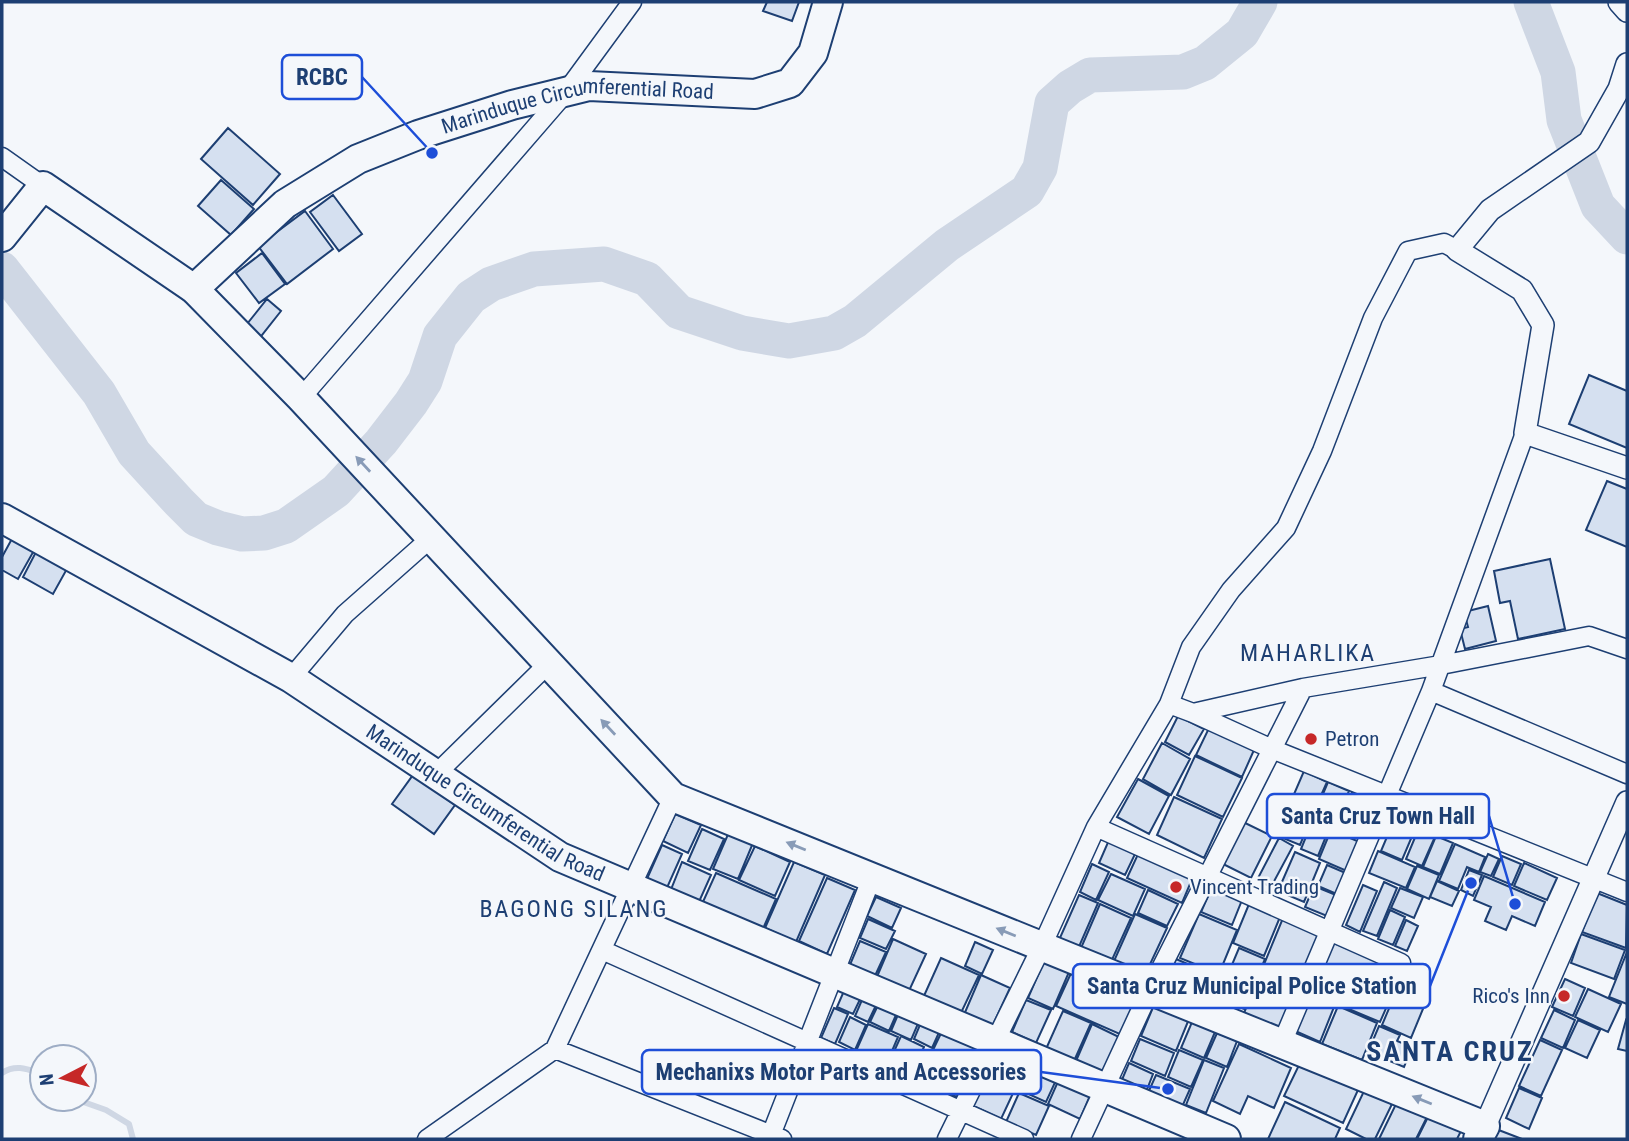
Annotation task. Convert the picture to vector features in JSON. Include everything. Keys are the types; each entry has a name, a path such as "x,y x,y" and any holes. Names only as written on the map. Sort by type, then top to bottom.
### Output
{"main road":[{"name":"Marinduque Circumferential Road","path":"194,289 285,204 358,159 418,135 512,105 589,86 755,93 790,83 813,53 828,2"},
{"path":"2,237 43,186 194,289 301,398 673,797 1282,1043 1481,1132"},
{"name":"Marinduque Circumferential Road","path":"2,518 291,678 560,858 632,886 1226,1139"}],"street":[{"path":"301,398 566,92 632,2"},
{"path":"1619,2 1627,11"},
{"path":"1457,250 1490,210 1589,142 1619,89 1627,64"},
{"path":"2,157 43,186"},
{"path":"947,1139 1042,946 1096,827 1169,705 1191,647 1231,590 1286,528 1322,451 1373,318 1408,251 1444,243 1522,290 1543,326 1525,433 1431,691 1389,796 1282,1043"},
{"path":"1525,433 1627,468"},
{"path":"291,678 345,614 432,537"},
{"path":"1194,713 1303,688 1589,636 1627,649"},
{"path":"436,774 549,663"},
{"path":"1081,1139 1150,990 1303,688"},
{"path":"1431,691 1627,774"},
{"path":"1169,705 1627,892"},
{"path":"427,1139 555,1049 673,797"},
{"path":"1481,1132 1627,802"},
{"path":"1096,827 1401,963"},
{"path":"555,1049 777,1137 808,1042 872,877"},
{"path":"602,950 1024,1139"}],"building":[{"path":"767,2 799,2 792,21 763,11"},
{"path":"228,128 280,174 253,205 201,159"},
{"path":"221,180 254,209 231,235 198,206"},
{"path":"333,195 362,234 339,251 310,212"},
{"path":"305,211 333,249 287,284 258,246"},
{"path":"262,253 285,284 259,303 236,273"},
{"path":"267,299 281,311 258,340 243,329"},
{"path":"1589,375 1627,391 1627,448 1569,424"},
{"path":"1607,481 1627,489 1627,547 1586,530"},
{"path":"14,535 36,547 18,579 2,570 2,557"},
{"path":"37,550 68,567 53,594 23,577"},
{"path":"1550,559 1565,629 1518,639 1510,601 1500,603 1494,571"},
{"path":"1488,606 1496,641 1465,649 1460,629 1468,627 1464,612"},
{"path":"1178,716 1204,729 1189,755 1165,742"},
{"path":"1209,728 1254,750 1242,777 1196,755"},
{"path":"1162,743 1190,759 1171,795 1143,779"},
{"path":"1195,756 1242,778 1223,817 1177,795"},
{"path":"1304,771 1327,782 1311,818 1288,808"},
{"path":"413,775 455,805 434,834 392,804"},
{"path":"1138,779 1169,796 1149,834 1117,817"},
{"path":"1328,782 1349,791 1333,829 1312,820"},
{"path":"1352,792 1379,804 1363,841 1337,829"},
{"path":"1174,797 1222,819 1204,858 1157,835"},
{"path":"1288,812 1310,821 1300,845 1278,836"},
{"path":"675,814 701,825 688,853 663,841"},
{"path":"1239,820 1272,836 1251,878 1219,862"},
{"path":"1312,822 1329,829 1318,856 1301,849"},
{"path":"1421,823 1438,830 1422,866 1406,859"},
{"path":"1392,825 1413,834 1402,860 1381,851"},
{"path":"702,829 724,839 710,870 688,861"},
{"path":"1331,830 1362,843 1349,872 1319,859"},
{"path":"729,832 753,843 738,879 713,869"},
{"path":"1436,836 1453,843 1440,874 1423,867"},
{"path":"1279,838 1293,846 1271,887 1257,880"},
{"path":"1109,840 1136,852 1125,875 1099,863"},
{"path":"1455,844 1485,857 1479,872 1467,867 1458,889 1439,881"},
{"path":"662,845 682,854 666,890 646,881"},
{"path":"755,846 790,862 775,896 739,880"},
{"path":"1378,851 1415,867 1406,888 1369,873"},
{"path":"1139,852 1193,877 1182,903 1127,878"},
{"path":"1295,852 1320,863 1304,902 1278,891"},
{"path":"1488,854 1499,859 1491,876 1480,872"},
{"path":"1502,856 1521,864 1512,885 1493,877"},
{"path":"682,862 711,875 698,904 670,892"},
{"path":"794,862 825,875 796,942 765,928"},
{"path":"1524,863 1557,878 1547,900 1514,886"},
{"path":"1092,864 1109,872 1096,900 1080,892"},
{"path":"1327,865 1348,874 1339,895 1318,886"},
{"path":"1417,866 1439,875 1429,899 1407,889"},
{"path":"1469,870 1482,875 1473,896 1461,890"},
{"path":"716,873 776,899 762,931 702,904"},
{"path":"1111,874 1145,889 1133,916 1098,900"},
{"path":"1484,876 1545,902 1535,926 1512,916 1506,930 1485,921 1491,907 1474,900"},
{"path":"827,878 855,890 827,954 799,941"},
{"path":"1437,881 1459,891 1452,906 1430,897"},
{"path":"1384,882 1397,888 1377,936 1363,931"},
{"path":"1363,885 1377,891 1360,932 1346,925"},
{"path":"1314,886 1336,895 1327,916 1305,907"},
{"path":"1212,887 1242,900 1232,925 1201,912"},
{"path":"1400,888 1423,897 1414,918 1391,908"},
{"path":"1148,890 1178,904 1167,926 1138,913"},
{"path":"1597,893 1627,905 1626,948 1582,932"},
{"path":"1079,895 1098,903 1078,949 1059,940"},
{"path":"876,897 901,908 892,928 867,916"},
{"path":"1100,904 1131,918 1111,962 1081,948"},
{"path":"1249,904 1280,917 1264,956 1233,943"},
{"path":"1390,910 1405,917 1393,945 1378,939"},
{"path":"1135,914 1167,928 1145,975 1114,961"},
{"path":"1199,914 1237,930 1219,974 1180,958"},
{"path":"1283,918 1320,934 1281,1029 1244,1013"},
{"path":"868,919 895,931 886,949 860,938"},
{"path":"1406,920 1418,926 1407,951 1395,946"},
{"path":"1581,934 1625,950 1614,979 1571,963"},
{"path":"893,939 926,954 908,993 876,979"},
{"path":"1327,940 1379,962 1370,986 1354,979 1346,996 1310,981"},
{"path":"860,941 886,952 874,978 849,967"},
{"path":"975,942 993,950 982,974 965,966"},
{"path":"1239,948 1265,959 1244,1009 1218,998"},
{"path":"1627,952 1627,1004 1609,997"},
{"path":"941,958 979,975 960,1015 923,998"},
{"path":"1176,959 1218,977 1209,998 1167,981"},
{"path":"1044,961 1069,972 1053,1009 1028,998"},
{"path":"1072,971 1137,1000 1122,1035 1056,1006"},
{"path":"981,975 1010,988 991,1029 963,1017"},
{"path":"1565,979 1585,988 1573,1016 1552,1007"},
{"path":"1355,982 1391,997 1380,1022 1344,1007"},
{"path":"847,984 864,991 853,1014 837,1007"},
{"path":"1311,986 1338,997 1320,1042 1293,1030"},
{"path":"1588,989 1621,1004 1608,1032 1575,1017"},
{"path":"1396,992 1425,1004 1411,1038 1382,1025"},
{"path":"865,993 879,999 868,1022 855,1016"},
{"path":"881,999 899,1008 889,1031 870,1022"},
{"path":"1026,1000 1051,1010 1036,1043 1012,1032"},
{"path":"1154,1005 1189,1019 1176,1051 1141,1036"},
{"path":"1338,1006 1377,1023 1362,1060 1322,1044"},
{"path":"834,1008 848,1014 835,1044 821,1038"},
{"path":"900,1010 920,1019 911,1040 891,1031"},
{"path":"1554,1010 1575,1020 1563,1048 1541,1038"},
{"path":"1063,1011 1091,1023 1074,1061 1046,1049"},
{"path":"850,1017 866,1025 855,1050 839,1042"},
{"path":"922,1020 941,1028 932,1048 914,1039"},
{"path":"1578,1020 1600,1030 1587,1058 1565,1048"},
{"path":"1627,1021 1627,1051 1618,1049"},
{"path":"1192,1022 1215,1032 1204,1058 1181,1048"},
{"path":"868,1024 898,1037 886,1065 856,1051"},
{"path":"1092,1024 1119,1037 1103,1073 1076,1061"},
{"path":"1379,1026 1400,1035 1397,1041 1412,1047 1404,1067 1368,1052"},
{"path":"944,1027 980,1043 969,1066 933,1050"},
{"path":"1217,1033 1237,1041 1227,1067 1206,1058"},
{"path":"901,1036 924,1047 910,1078 887,1067"},
{"path":"1140,1039 1174,1053 1165,1076 1131,1061"},
{"path":"1540,1040 1562,1050 1541,1096 1519,1086"},
{"path":"1239,1044 1291,1068 1274,1108 1248,1096 1240,1114 1213,1101"},
{"path":"997,1049 1023,1061 1012,1086 986,1074"},
{"path":"924,1050 935,1055 923,1083 912,1078"},
{"path":"1179,1050 1203,1060 1191,1087 1168,1077"},
{"path":"937,1054 970,1069 957,1097 925,1083"},
{"path":"1204,1060 1224,1068 1206,1113 1186,1105"},
{"path":"1025,1061 1058,1076 1046,1102 1013,1087"},
{"path":"1129,1063 1153,1074 1146,1092 1121,1082"},
{"path":"1300,1063 1358,1090 1343,1123 1284,1096"},
{"path":"1156,1075 1190,1089 1182,1107 1148,1093"},
{"path":"984,1076 1015,1089 1001,1119 971,1105"},
{"path":"1060,1077 1092,1091 1080,1119 1048,1104"},
{"path":"1519,1088 1542,1098 1529,1129 1506,1118"},
{"path":"1365,1089 1393,1102 1375,1139 1366,1139 1346,1129"},
{"path":"1019,1093 1049,1106 1036,1135 1006,1122"},
{"path":"1285,1102 1340,1128 1335,1139 1268,1139"},
{"path":"1397,1102 1427,1117 1416,1139 1379,1139"},
{"path":"1430,1113 1462,1129 1457,1139 1417,1139"},
{"path":"1496,1129 1522,1139 1492,1139"}],"waterway":[{"path":"2,269 99,393 134,453 179,502 196,519 218,528 242,534 264,533 286,526 336,491 381,442 425,381 440,336 471,297 491,284 534,269 604,264 647,279 679,312 742,333 789,341 834,333 855,321 947,245 1027,191 1040,168 1052,103 1070,87 1090,75 1183,72 1205,63 1242,33 1260,2"},
{"path":"1531,2 1558,72 1564,120 1598,206 1627,237"},
{"path":"2,1073 17,1068 28,1070"},
{"path":"98,1107 129,1124 133,1139"}],"place":[{"name":"RCBC","path":"432,153"},
{"name":"Petron","path":"1311,739"},
{"name":"Santa Cruz Municipal Police Station","path":"1471,883"},
{"name":"Vincent Trading","path":"1176,887"},
{"name":"Santa Cruz Town Hall","path":"1515,904"},
{"name":"Rico's Inn","path":"1564,996"},
{"name":"Mechanixs Motor Parts and Accessories","path":"1168,1089"}],"district":[{"name":"MAHARLIKA","path":"1308,653"},
{"name":"BAGONG SILANG","path":"574,909"},
{"name":"SANTA CRUZ","path":"1450,1051"}]}
